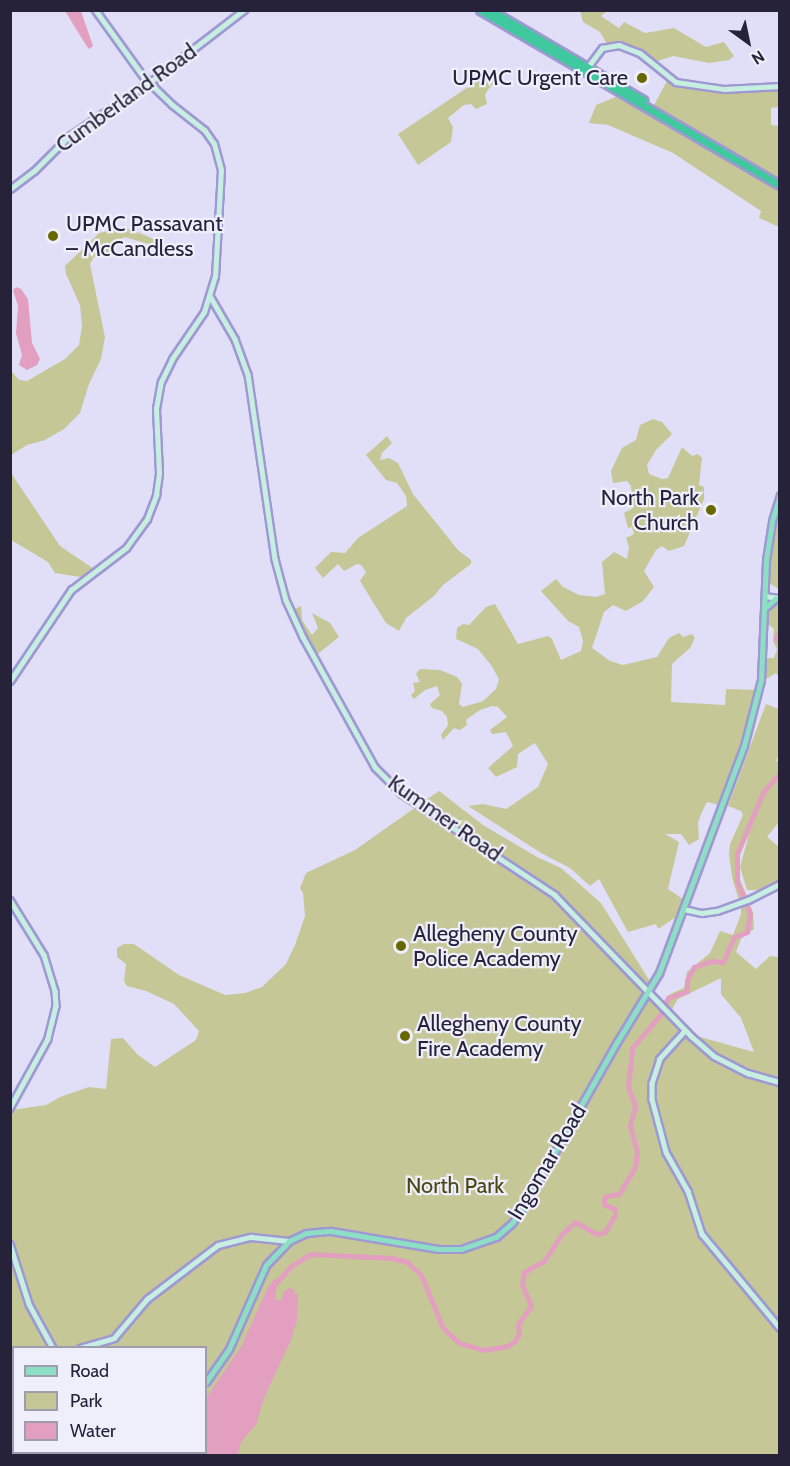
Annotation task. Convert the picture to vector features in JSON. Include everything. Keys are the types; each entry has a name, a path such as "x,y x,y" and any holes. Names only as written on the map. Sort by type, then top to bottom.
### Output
{"highway":[{"path":"480,10 780,181"},
{"path":"490,10 780,186"}],"main road":[{"path":"765,609 767,543 780,495"},
{"path":"765,585 778,597 770,601 765,609"},
{"name":"Ingomar Road","path":"289,1241 313,1232 331,1231 457,1250 496,1237 512,1223 523,1208 617,1042 649,993 662,967 753,720 763,663 765,609"},
{"path":"207,1381 229,1349 266,1265 289,1241"}],"street":[{"path":"10,681 71,590 126,548 147,519 156,495 159,473 156,415 160,388 168,364 204,312 210,297 216,266 221,170 218,153 205,131 148,83 94,10"},
{"name":"Cumberland Road","path":"10,189 33,171 69,136 148,83 244,10"},
{"path":"588,70 608,46 619,45 633,49 676,82 724,90 780,86"},
{"name":"Kummer Road","path":"210,297 238,345 248,374 274,559 282,587 297,624 367,755 380,774 402,794 551,892 685,1031 714,1056 733,1066 780,1082"},
{"path":"204,312 218,311"},
{"path":"765,596 778,597"},
{"path":"684,909 708,913 748,900 780,884"},
{"path":"10,900 44,955 55,991 56,1006 48,1039 11,1107"},
{"path":"685,1031 657,1064 652,1083 653,1105 666,1152 688,1191 702,1234 780,1328"},
{"path":"84,1346 114,1338 153,1293 223,1243 257,1237 289,1241"},
{"path":"10,1244 29,1304 52,1346"}],"green space":[{"path":"580,11 607,11 601,16 619,28 624,22 645,33 674,28 706,47 724,42 734,56 729,60 709,63 673,56 651,63 633,49 608,46 600,32 583,22"},
{"path":"492,71 497,78 485,94 487,104 476,109 471,104 464,105 448,118 453,127 451,142 418,165 398,134"},
{"path":"668,79 705,88 779,86 779,107 771,108 771,125 779,126 779,181 653,107"},
{"path":"623,94 779,185 779,227 759,218 761,211 673,153 608,125 589,123 596,105"},
{"path":"121,228 133,230 162,243 169,247 168,250 125,237 116,242 110,254 94,257 90,264 105,337 101,359 89,384 80,413 64,429 45,440 27,445 11,455 11,371 19,380 27,381 65,359 79,345 82,325 80,305 66,274 65,266 99,233"},
{"path":"653,419 662,422 672,434 656,450 647,465 649,474 662,479 668,478 682,447 692,456 698,454 702,458 699,485 704,487 704,499 684,546 669,551 662,546 656,550 644,571 654,587 643,601 626,611 613,605 604,612 592,648 610,661 623,665 657,657 669,638 679,633 683,637 692,634 695,638 690,648 672,664 671,702 725,705 726,689 759,690 719,805 707,802 701,814 698,823 699,839 689,845 681,834 665,834 679,842 668,889 683,899 676,917 658,929 656,924 628,932 599,879 590,886 570,868 541,853 468,806 483,804 506,809 538,787 548,764 535,743 518,754 517,767 496,777 488,768 513,746 506,732 492,734 490,730 507,717 498,707 492,706 480,710 466,720 467,725 460,730 454,728 443,740 441,735 448,725 447,717 442,711 432,708 430,704 440,695 437,686 425,690 414,699 411,695 415,691 413,683 420,682 416,674 420,669 440,670 457,677 462,684 459,704 463,707 483,701 496,689 499,679 491,665 478,649 456,639 457,628 463,624 469,625 486,607 495,604 518,644 548,636 552,639 561,660 581,651 583,641 579,627 568,621 541,591 556,579 563,587 579,595 596,597 605,594 602,562 614,552 627,559 629,548 626,538 634,534 632,527 628,528 624,513 633,508 631,486 627,481 613,483 611,471 622,448 636,440 640,425"},
{"path":"387,436 392,443 382,453 380,460 389,458 398,463 413,494 458,550 471,560 471,564 406,618 399,631 386,623 360,581 366,572 361,565 357,564 344,571 338,564 323,578 315,568 331,552 345,553 358,538 407,506 406,496 397,483 386,480 366,455"},
{"path":"11,473 60,546 94,569 80,577 55,573 48,562 11,540"},
{"path":"779,511 779,589 769,583 772,539"},
{"path":"779,601 779,677 776,673 763,681 764,658 774,658 777,649 773,641 774,629 768,624 769,605"},
{"path":"301,606 302,620 312,635 318,628 312,613 330,623 339,637 314,657 291,611"},
{"path":"766,704 779,709 779,753 776,762 779,760 779,822 767,837 779,847 779,880 760,890 747,890 740,867 749,834 739,848 736,861 737,873 748,898 739,901 732,877 729,854 730,844 743,815 741,811 728,806"},
{"name":"North Park","path":"439,791 483,825 537,857 561,868 601,903 651,983 645,995 691,1043 700,1037 754,1052 741,1018 721,994 721,978 678,999 671,1011 663,1002 670,994 684,988 687,972 710,953 720,931 733,935 741,914 741,906 749,902 753,912 754,929 741,939 736,952 756,969 770,956 779,957 779,1455 11,1456 11,1110 46,1105 60,1097 89,1087 106,1089 111,1039 123,1038 138,1055 155,1067 196,1040 199,1031 174,1004 146,991 127,986 124,981 126,964 117,957 117,948 124,944 134,944 179,975 225,995 245,993 262,987 286,964 295,945 305,916 303,893 300,888 306,873 355,850 416,807 423,811 426,809 420,804"}],"water":[{"path":"65,11 81,11 93,46 89,49 86,45"},
{"path":"16,287 21,289 28,299 32,343 40,359 37,365 27,370 19,365 22,355 16,333 18,306 13,290"},
{"path":"278,1279 275,1299 281,1301 284,1291 289,1288 295,1290 294,1294 298,1294 297,1321 291,1340 264,1398 256,1425 241,1442 238,1455 152,1455 207,1454 207,1397 241,1347 273,1280"}],"waterway":[{"path":"780,573 780,586"},
{"path":"780,631 776,638 780,642"},
{"path":"275,1284 291,1266 310,1254 392,1258 407,1262 421,1275 443,1328 459,1343 483,1350 507,1346 514,1342 519,1334 518,1324 531,1306 522,1285 524,1272 544,1261 561,1235 575,1222 597,1234 605,1232 615,1215 615,1209 604,1204 604,1200 606,1196 619,1194 635,1167 637,1152 630,1126 635,1106 628,1087 632,1048 660,1015 668,998 687,991 687,980 694,967 711,961 723,962 734,937 747,932 750,914 737,881 737,854 763,792 780,773"}],"place":[{"name":"UPMC Urgent Care","path":"642,78"},
{"name":"UPMC Passavant – McCandless","path":"53,236"},
{"name":"North Park Church","path":"711,510"},
{"name":"Allegheny County Police Academy","path":"401,946"},
{"name":"Allegheny County Fire Academy","path":"405,1036"}]}
